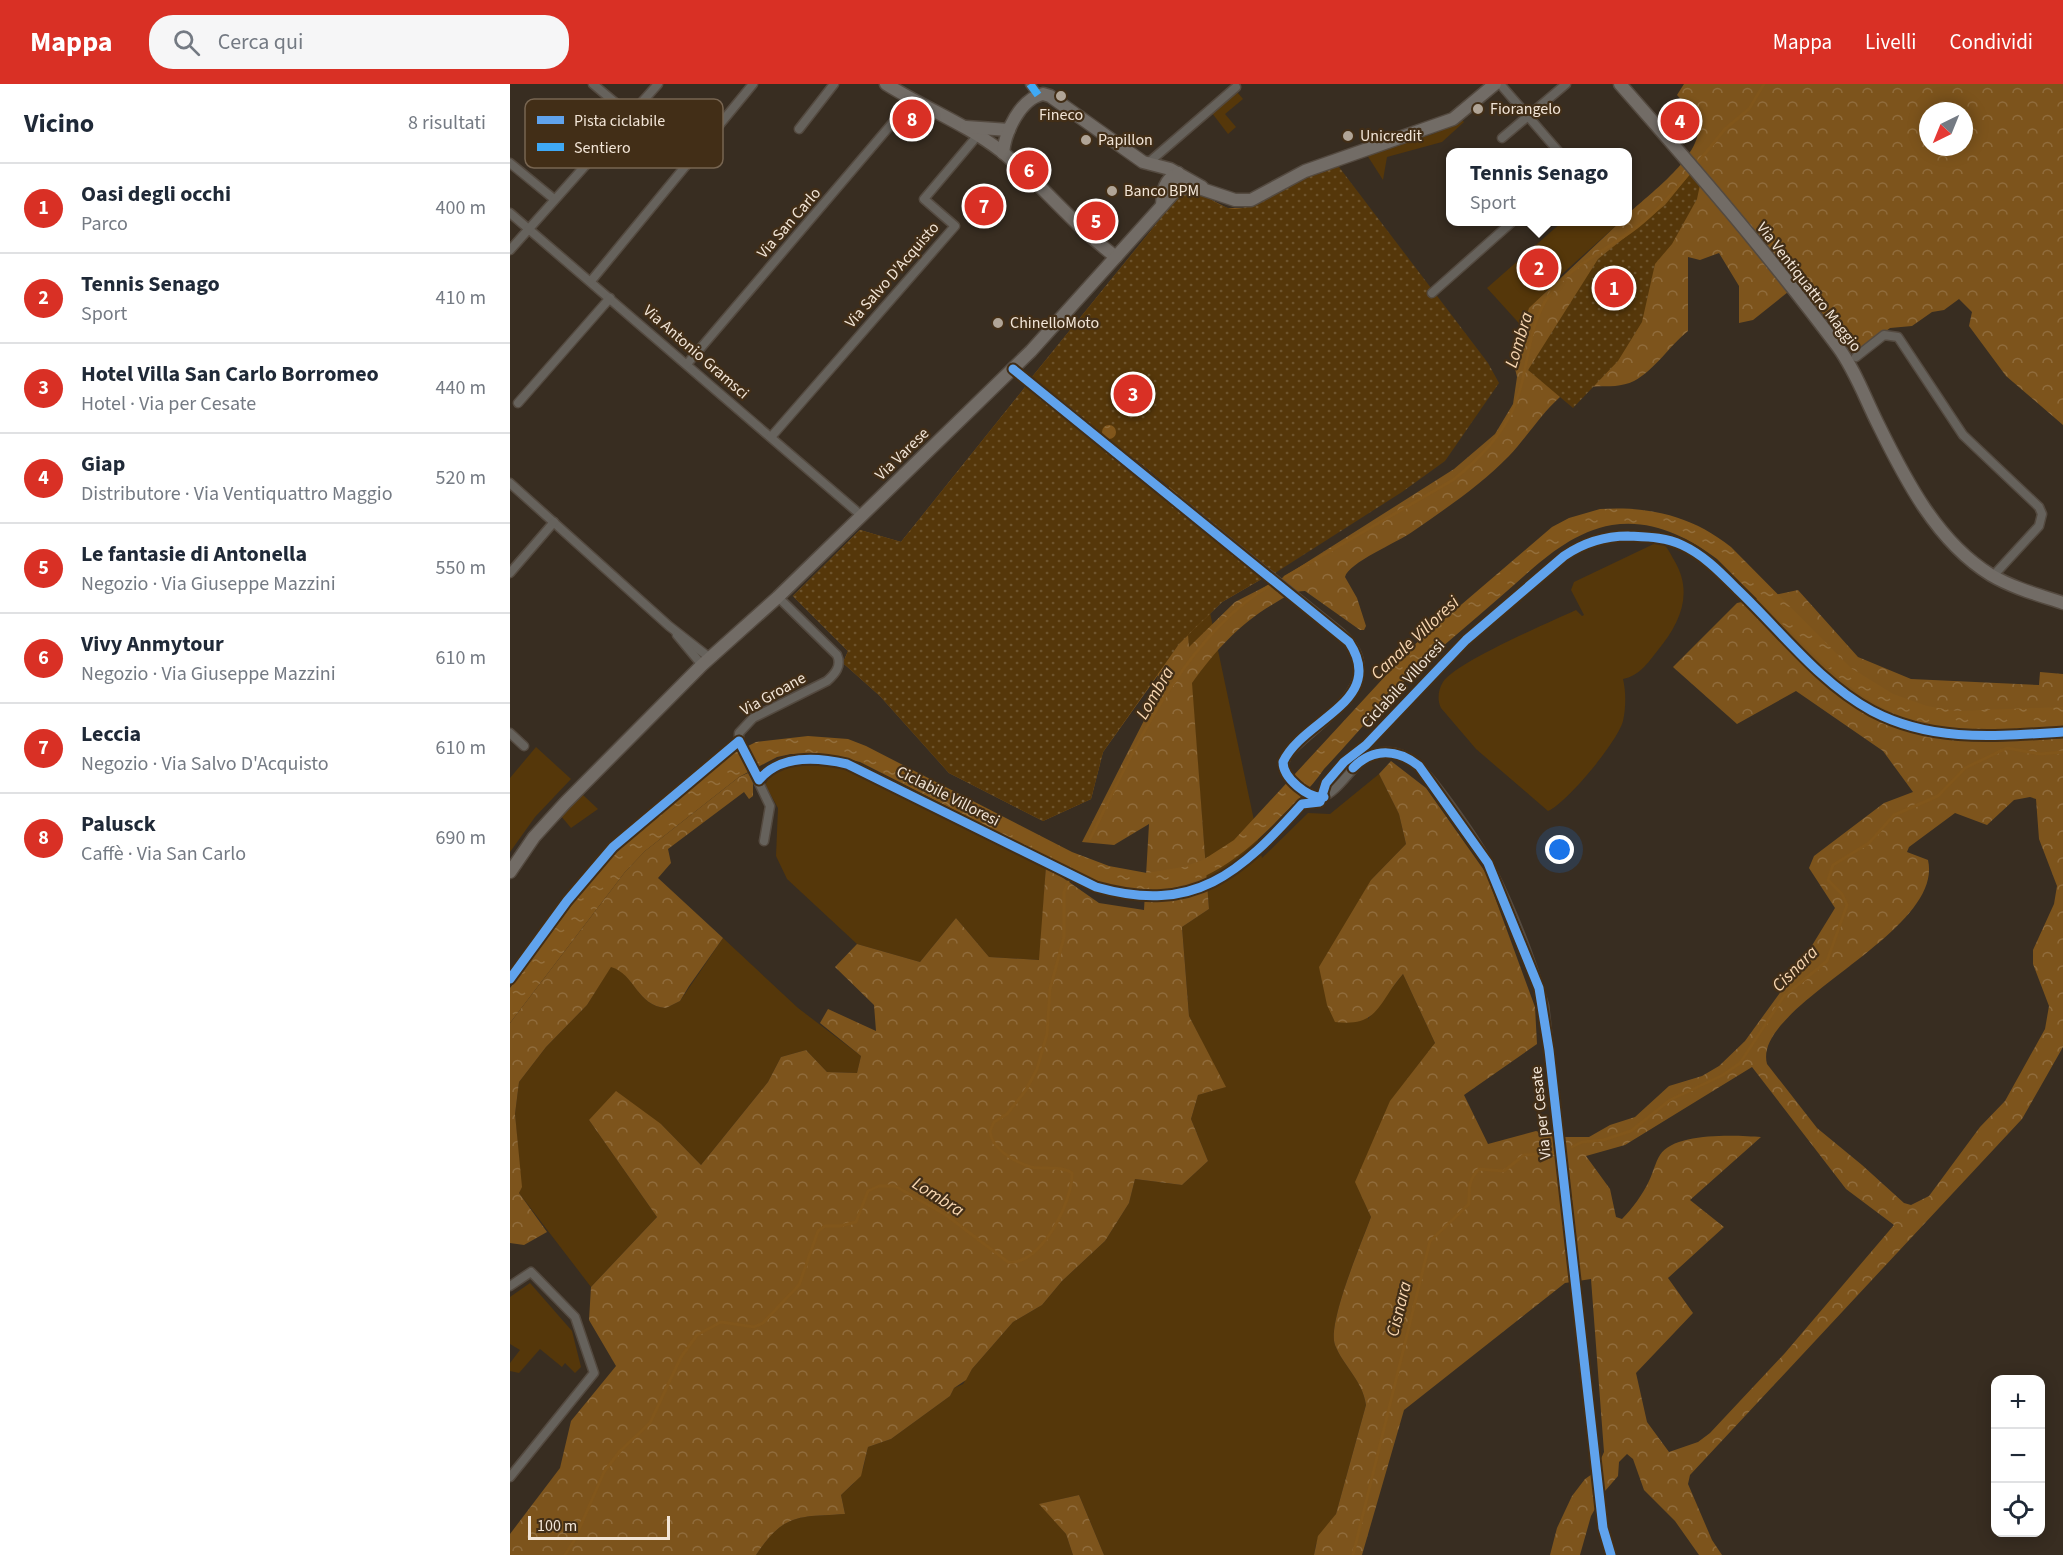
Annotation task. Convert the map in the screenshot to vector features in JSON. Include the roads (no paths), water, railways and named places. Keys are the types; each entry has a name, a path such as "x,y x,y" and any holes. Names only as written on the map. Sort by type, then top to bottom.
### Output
{"street":[{"path":"593,84 611,99"},
{"path":"644,99 658,84"},
{"path":"723,120 753,84"},
{"path":"799,129 834,84"},
{"path":"886,84 965,127 982,131 1009,130"},
{"path":"1030,84 1038,95"},
{"path":"1003,153 1009,130 1027,103 1038,95 1050,96 1147,164 1178,172 1206,189 1235,200 1251,200 1308,164 1448,122 1495,84"},
{"path":"1500,84 1555,148"},
{"path":"1502,138 1566,84"},
{"name":"Via Ventiquattro Maggio","path":"1620,84 1699,174 1843,354 1898,464 1924,506 1960,549 1993,576 2063,603"},
{"path":"1147,164 1236,87"},
{"name":"Via San Carlo","path":"687,364 912,100"},
{"path":"982,131 1073,221 1116,257"},
{"name":"Via Salvo D'Acquisto","path":"771,437 955,226 924,199 982,131"},
{"path":"510,163 554,199"},
{"path":"510,250 582,168"},
{"path":"591,281 684,168"},
{"path":"1178,172 1178,188 1187,186 1206,189"},
{"path":"1162,205 1165,184 1178,172"},
{"name":"Via Varese","path":"510,872 548,820 706,662 778,597 1058,324 1178,188"},
{"name":"Via Antonio Gramsci","path":"510,213 862,516"},
{"path":"1432,293 1507,226"},
{"path":"518,403 610,298"},
{"path":"1856,357 1884,335 1898,337 1963,435 2041,511 2039,526 1993,576"},
{"path":"1013,369 1075,418"},
{"name":"Via per Cesate","path":"1131,464 1341,633 1353,648 1359,664 1356,687 1346,700 1285,758 1283,765 1287,774 1308,794 1316,798 1325,796 1357,764 1379,753 1395,753 1413,761 1441,796 1488,863 1531,967 1544,1006 1602,1518 1611,1555"},
{"path":"510,483 706,662"},
{"path":"510,573 554,522"},
{"name":"Via Groane","path":"764,842 771,808 741,745 739,732 748,722 817,687 833,676 838,665 837,655 778,597"},
{"path":"510,734 524,746"},
{"path":"510,1286 531,1272 574,1317 594,1373 510,1477"}],"water":[{"path":"1106,425 1112,425 1116,432 1112,439 1106,439 1102,435 1102,429"},
{"path":"1600,509 1636,509 1670,515 1716,536 1731,547 1851,668 1893,694 1927,706 1957,711 2063,707 2063,726 1967,730 1935,726 1893,712 1874,703 1840,678 1717,559 1693,543 1655,527 1612,525 1580,536 1538,564 1407,678 1324,769 1307,791 1258,840 1239,855 1199,879 1177,887 1154,891 1130,890 1105,885 1069,870 860,762 826,754 791,754 777,757 739,777 645,851 625,872 510,1023 510,988 597,871 637,832 732,754 756,742 808,736 848,739 866,746 1072,852 1109,866 1147,873 1183,867 1203,860 1234,840 1413,646 1552,527 1569,518"}],"waterway":[{"name":"Lombra","path":"1695,166 1725,129 1749,109 1764,84"},
{"name":"Lombra","path":"1285,577 1453,480 1471,465 1501,431 1512,411 1518,397 1536,321 1550,294 1579,266 1645,221 1691,171"},
{"name":"Lombra","path":"1090,839 1143,733 1187,664 1212,633 1241,606 1272,584"},
{"name":"Cisnara","path":"1572,1147 1582,1142 1603,1140 1631,1131 1670,1100 1723,1075 1740,1063 1784,996 1827,961 1847,905 1842,894 1828,880 1833,865 1869,843 1894,815 1938,796 1965,768 2007,748 2040,754 2063,752"},
{"name":"Lombra","path":"565,1555 574,1541 604,1472 620,1451 650,1423 681,1357 697,1335 721,1322 754,1327 763,1323 799,1285 818,1231 825,1226 840,1226 856,1222 868,1191 879,1186 895,1186 946,1215 1008,1262 1020,1260 1032,1254 1053,1230 1067,1199 1072,1173 1058,1168 1031,1167 1018,1162 999,1149 991,1138 990,1131 994,1122 1007,1114 1026,1090 1037,1069 1047,1034 1050,989 1064,937 1064,892 1068,882"},
{"name":"Cisnara","path":"1353,1555 1430,1241 1469,1204 1471,1181 1479,1169 1504,1171 1524,1155 1557,1153"}],"tunnel":[{"path":"1075,418 1131,464"}],"place":[{"name":"Fineco","path":"1061,96"},
{"name":"Fiorangelo","path":"1478,109"},
{"name":"Palusck","path":"912,119"},
{"name":"Giap","path":"1680,121"},
{"name":"Unicredit","path":"1348,136"},
{"name":"Papillon","path":"1086,140"},
{"name":"Vivy Anmytour","path":"1029,170"},
{"name":"Banco BPM","path":"1112,191"},
{"name":"Leccia","path":"984,206"},
{"name":"Le fantasie di Antonella","path":"1096,221"},
{"name":"Tennis Senago","path":"1539,268"},
{"name":"Oasi degli occhi","path":"1614,288"},
{"name":"ChinelloMoto","path":"998,323"},
{"name":"Hotel Villa San Carlo Borromeo","path":"1133,394"}],"water label":[{"name":"Canale Villoresi","path":"1415,638"}]}
